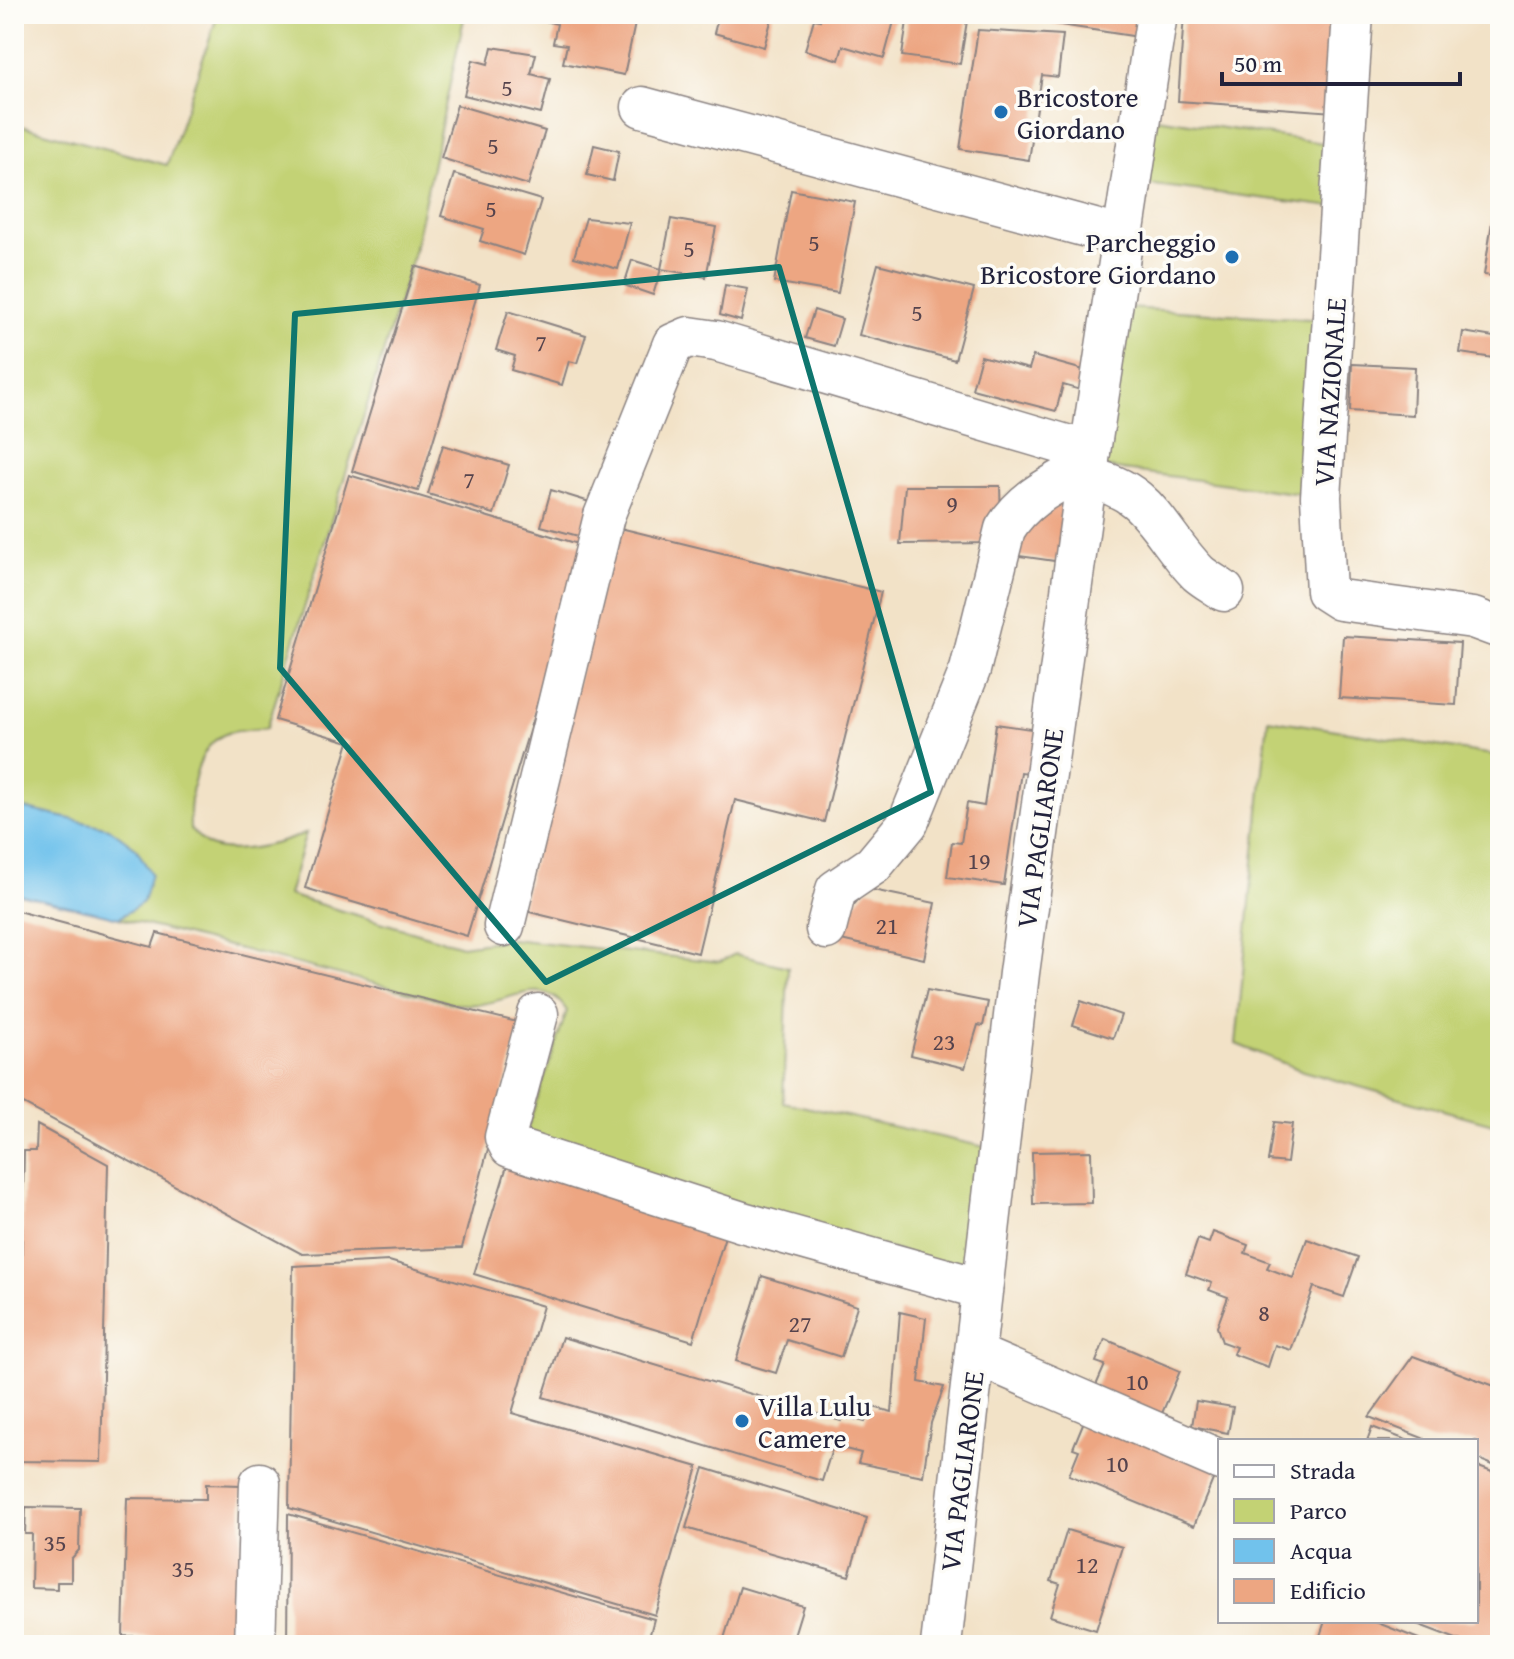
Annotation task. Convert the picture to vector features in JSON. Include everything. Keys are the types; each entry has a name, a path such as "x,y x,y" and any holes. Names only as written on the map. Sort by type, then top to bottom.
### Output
{"street":[{"name":"VIA PAGLIARONE","path":"941,1645 1019,973 1089,465 1157,14"},
{"name":"VIA NAZIONALE","path":"1353,14 1321,497 1326,591 1340,600 1473,618 1500,628"},
{"path":"642,107 1124,237"},
{"path":"504,926 604,516 673,344 689,337 716,341 1089,465 1137,498 1200,575 1224,591"},
{"path":"826,929 836,890 873,865 908,823 970,670 1005,529 1016,511 1038,494 1089,465"},
{"path":"538,1014 505,1137 510,1147 742,1222 982,1289"},
{"path":"975,1354 1218,1459"},
{"path":"255,1645 260,1483"}],"highlighted area":[{"path":"779,267 931,792 546,982 280,668 295,314"}],"green space":[{"path":"218,14 465,14 412,260 267,728 228,733 208,748 196,774 190,829 210,846 232,850 272,844 306,833 288,895 462,946 511,939 720,962 735,954 788,967 783,1102 985,1147 970,1273 524,1138 567,1011 558,1000 548,994 527,992 481,1004 455,1004 119,918 143,902 109,828 14,806 14,124 167,165"},
{"path":"1156,118 1337,145 1333,207 1145,184"},
{"path":"1126,308 1326,320 1316,496 1101,467"},
{"path":"1268,719 1500,756 1500,1126 1303,1071 1236,1044"}],"water":[{"path":"14,806 109,828 136,848 151,874 143,902 119,918 14,893"}],"building":[{"path":"519,14 637,14 624,75 563,63 567,45 553,43 557,24"},
{"path":"719,14 773,14 764,47 714,33"},
{"path":"821,14 896,14 884,58 843,46 839,60 805,50 814,19 820,20"},
{"path":"908,14 967,21 960,64 902,56"},
{"path":"989,14 1142,14 1139,37"},
{"path":"1184,14 1341,14 1334,112 1178,101"},
{"name":"Bricostore Giordano","path":"978,30 1063,35 1058,77 1042,75 1029,160 960,149"},
{"path":"492,47 536,54 531,74 550,79 541,114 464,95 473,60 488,64"},
{"path":"457,105 545,131 528,185 441,158"},
{"path":"594,145 619,151 613,181 587,175"},
{"path":"454,174 541,200 524,255 480,241 484,229 441,216"},
{"path":"791,190 855,202 838,293 774,282"},
{"path":"1493,215 1500,216 1500,277 1484,275"},
{"path":"586,218 630,223 618,269 574,257"},
{"path":"671,219 716,227 706,277 661,269"},
{"path":"632,260 661,269 653,295 624,285"},
{"path":"878,264 974,289 955,360 859,335"},
{"path":"415,266 480,285 418,491 352,471"},
{"path":"725,285 748,289 741,321 720,315"},
{"path":"814,310 842,319 834,346 805,338"},
{"path":"508,311 586,335 577,363 569,361 562,385 511,370 515,356 496,350"},
{"path":"1463,332 1500,338 1500,359 1460,353"},
{"path":"981,356 1029,369 1033,356 1087,371 1081,390 1063,385 1056,411 972,389"},
{"path":"1352,364 1415,367 1413,415 1350,411"},
{"path":"443,445 509,465 494,514 428,494"},
{"path":"349,475 585,546 467,936 305,888 349,742 275,720"},
{"path":"905,486 1000,486 1001,520 994,543 900,544"},
{"path":"1073,488 1062,562 1012,555 1017,529"},
{"path":"551,490 596,504 586,538 541,526"},
{"path":"616,527 881,592 824,822 735,800 698,953 521,910"},
{"path":"1343,636 1460,643 1456,705 1339,698"},
{"path":"996,724 1045,731 1039,774 1021,772 1004,885 947,877 952,842 961,843 967,803 984,806"},
{"path":"868,889 935,903 924,959 841,940 848,911"},
{"path":"14,910 152,947 157,933 521,1023 462,1248 302,1254 14,1099"},
{"path":"927,990 988,1002 983,1026 978,1025 965,1068 911,1055"},
{"path":"1081,1001 1121,1015 1113,1038 1073,1025"},
{"path":"1274,1122 1292,1124 1287,1163 1268,1161"},
{"path":"37,1125 108,1164 101,1462 17,1461 24,1151 36,1151"},
{"path":"1091,1151 1092,1203 1033,1204 1032,1152"},
{"path":"510,1156 729,1223 693,1341 474,1274"},
{"path":"1213,1232 1248,1245 1245,1253 1270,1262 1267,1268 1293,1278 1307,1239 1358,1257 1344,1297 1314,1287 1291,1350 1275,1345 1268,1367 1233,1354 1236,1347 1222,1342 1217,1327 1228,1297 1209,1290 1212,1283 1186,1274 1198,1239 1209,1243"},
{"path":"389,1261 543,1306 512,1413 698,1467 655,1615 289,1508 293,1266"},
{"path":"762,1276 857,1306 841,1357 787,1340 776,1373 736,1361"},
{"path":"900,1312 926,1318 919,1382 944,1387 931,1423 923,1476 858,1463 861,1453 833,1446 822,1481 543,1397 562,1337 841,1421 843,1416 865,1422 869,1406 892,1412"},
{"path":"1105,1339 1180,1371 1160,1418 1094,1390 1105,1365 1096,1362"},
{"path":"1413,1356 1500,1388 1500,1468 1478,1459 1478,1439 1425,1439 1369,1417"},
{"path":"1196,1401 1233,1407 1228,1433 1192,1426"},
{"path":"1086,1416 1217,1470 1194,1526 1069,1475 1079,1450 1073,1448"},
{"path":"1372,1427 1404,1439 1368,1439"},
{"path":"1478,1467 1500,1475 1500,1645 1472,1645 1414,1623 1478,1623"},
{"path":"704,1468 867,1518 849,1576 686,1528"},
{"path":"206,1484 242,1485 239,1638 123,1636 127,1498 206,1499"},
{"path":"26,1507 80,1508 79,1550 71,1559 71,1582 57,1582 57,1589 31,1588 32,1534 25,1534"},
{"path":"288,1514 654,1619 647,1645 287,1645"},
{"path":"1067,1530 1122,1547 1096,1630 1050,1616 1060,1584 1051,1581"},
{"path":"740,1587 803,1606 791,1645 722,1645"},
{"path":"1324,1623 1378,1623 1434,1645 1317,1645"}],"place":[{"name":"Bricostore Giordano","path":"1001,112"},
{"name":"Parcheggio Bricostore Giordano","path":"1232,257"},
{"name":"Villa Lulu Camere","path":"742,1421"}]}
